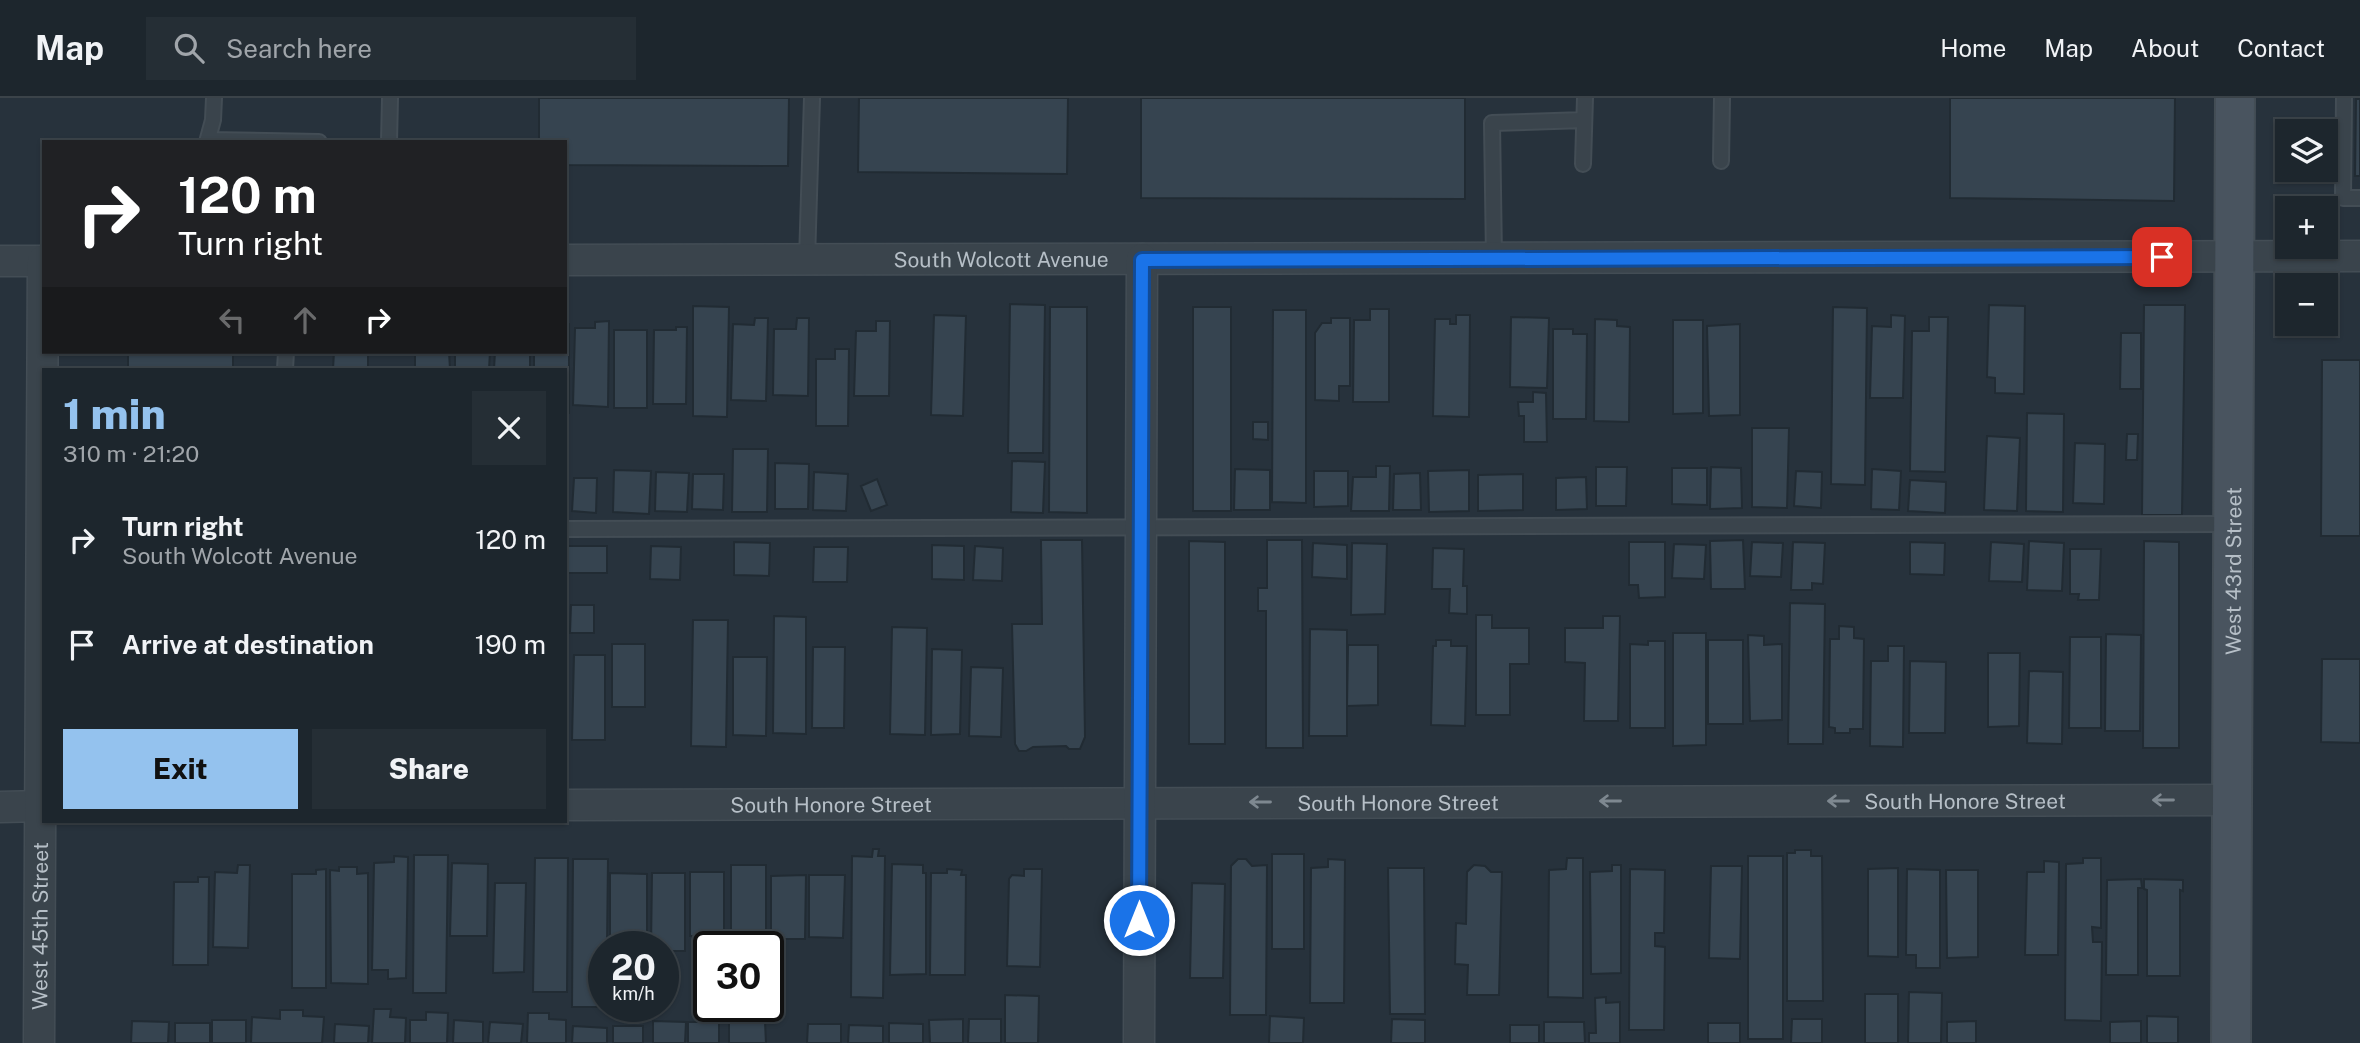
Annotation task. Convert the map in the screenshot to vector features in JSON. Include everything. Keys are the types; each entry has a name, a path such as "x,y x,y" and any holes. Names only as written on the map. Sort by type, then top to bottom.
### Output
{"street":[{"name":"West 43rd Street","path":"2231,1043 2235,98"},
{"name":"South Wolcott Avenue","path":"567,260 2360,256"},
{"path":"1139,1043 1142,260"},
{"path":"0,261 42,261"},
{"name":"South Honore Street","path":"567,805 2232,800"},
{"path":"0,807 42,806"},
{"name":"West 45th Street","path":"39,1043 42,806"}],"lane":[{"path":"207,140 213,120 214,98"},
{"path":"389,140 390,98"},
{"path":"807,260 812,98"},
{"path":"1583,164 1585,98"},
{"path":"1721,161 1722,98"},
{"path":"2344,98 2343,198 2360,198"},
{"path":"1494,258 1492,123 1584,120"},
{"path":"567,529 2233,524"}],"building":[{"path":"539,98 789,98 788,166 567,165 567,140 539,140"},
{"path":"859,98 1068,98 1067,174 858,172"},
{"path":"1141,98 1465,98 1465,199 1141,198"},
{"path":"1950,98 2175,98 2174,201 1950,198"},
{"path":"2356,99 2360,99 2360,176 2355,176"},
{"path":"1010,304 1045,305 1043,453 1008,453"},
{"path":"1989,305 2025,306 2024,394 1995,393 1995,378 1987,377"},
{"path":"2144,305 2185,305 2182,515 2142,515"},
{"path":"693,306 729,307 727,417 693,416"},
{"path":"1050,307 1087,307 1087,513 1049,512"},
{"path":"1193,307 1231,307 1231,511 1193,511"},
{"path":"1833,307 1867,308 1865,485 1831,484"},
{"path":"1370,309 1389,309 1389,402 1353,402 1354,320 1370,320"},
{"path":"1273,310 1306,310 1306,503 1272,502"},
{"path":"934,315 966,316 963,416 931,415"},
{"path":"1456,315 1470,315 1469,417 1433,416 1435,319 1450,319 1450,324 1456,324"},
{"path":"1891,315 1905,316 1903,398 1870,398 1872,326 1891,327"},
{"path":"1511,317 1549,318 1547,388 1510,387"},
{"path":"1929,317 1948,317 1945,472 1910,471 1912,331 1929,331"},
{"path":"755,318 768,318 766,401 731,400 733,324 754,325"},
{"path":"797,318 809,318 808,396 773,395 774,329 796,329"},
{"path":"1331,318 1350,318 1350,386 1339,386 1339,401 1315,400 1315,333 1322,323 1331,323"},
{"path":"1595,319 1617,320 1617,326 1630,327 1629,422 1594,421"},
{"path":"1673,320 1703,320 1703,413 1673,414"},
{"path":"609,321 608,407 573,405 575,328 595,328 595,322"},
{"path":"876,321 890,321 889,396 854,396 856,331 876,331"},
{"path":"569,324 569,413 567,368 534,368 534,354 567,354"},
{"path":"1740,324 1740,415 1709,416 1707,326"},
{"path":"676,327 687,327 686,404 653,404 654,330 676,330"},
{"path":"1553,329 1573,329 1573,334 1587,334 1586,419 1553,419"},
{"path":"614,330 647,330 647,408 614,408"},
{"path":"2121,333 2141,333 2141,389 2120,389"},
{"path":"835,349 849,349 848,426 816,426 816,359 835,359"},
{"path":"128,354 233,354 233,368 128,368"},
{"path":"334,354 368,354 368,368 333,368"},
{"path":"415,354 449,354 450,368 415,368"},
{"path":"455,354 490,354 489,368 455,368"},
{"path":"495,354 530,354 530,368 494,368"},
{"path":"2322,360 2360,360 2360,536 2321,536"},
{"path":"1533,392 1546,393 1547,442 1524,442 1524,416 1519,416 1518,402 1533,402"},
{"path":"2027,413 2064,414 2063,512 2026,511"},
{"path":"1253,422 1268,422 1268,440 1253,439"},
{"path":"1752,428 1789,428 1787,508 1752,507"},
{"path":"2127,434 2138,434 2137,460 2126,460"},
{"path":"1987,436 2020,438 2017,511 1984,510"},
{"path":"2075,443 2105,444 2104,504 2073,503"},
{"path":"733,449 768,449 767,512 732,512"},
{"path":"1012,461 1045,462 1043,513 1011,512"},
{"path":"775,463 809,464 808,509 775,509"},
{"path":"1376,466 1390,466 1389,511 1351,511 1353,477 1376,477"},
{"path":"1596,467 1627,467 1626,506 1596,506"},
{"path":"1711,467 1741,468 1742,508 1710,509"},
{"path":"1672,468 1707,468 1707,505 1672,504"},
{"path":"1235,469 1270,470 1270,510 1234,510"},
{"path":"1872,469 1901,471 1899,510 1871,509"},
{"path":"614,470 651,471 649,514 613,512"},
{"path":"1469,470 1469,511 1429,512 1428,471"},
{"path":"1314,471 1348,471 1348,506 1314,507"},
{"path":"1796,471 1822,472 1821,508 1794,506"},
{"path":"656,472 689,473 687,512 655,511"},
{"path":"814,472 848,474 846,511 813,510"},
{"path":"1420,473 1421,510 1393,510 1394,474"},
{"path":"693,474 724,474 723,510 692,509"},
{"path":"1523,474 1523,510 1478,511 1478,475"},
{"path":"1586,477 1587,509 1556,510 1556,478"},
{"path":"574,478 597,478 596,513 572,511"},
{"path":"877,479 887,505 871,511 861,486"},
{"path":"1910,480 1946,482 1945,513 1908,511"},
{"path":"1041,540 1082,540 1085,737 1080,749 1069,749 1066,746 1033,747 1019,751 1015,744 1012,624 1042,624"},
{"path":"1267,540 1302,540 1303,748 1266,748 1266,611 1258,611 1258,588 1267,588"},
{"path":"1743,540 1745,589 1711,589 1710,541"},
{"path":"1189,541 1225,542 1225,744 1189,744"},
{"path":"2029,541 2064,543 2062,591 2027,590"},
{"path":"2144,541 2179,542 2179,748 2143,748"},
{"path":"734,542 770,543 769,576 734,575"},
{"path":"1629,542 1665,542 1665,597 1639,598 1638,585 1629,585"},
{"path":"1752,542 1783,543 1781,577 1750,576"},
{"path":"1793,542 1825,543 1823,584 1812,583 1812,590 1791,590"},
{"path":"1910,542 1945,543 1944,575 1910,574"},
{"path":"1991,542 2024,544 2022,582 1989,581"},
{"path":"1313,543 1347,545 1347,579 1312,577"},
{"path":"1352,543 1387,544 1385,614 1351,615"},
{"path":"1674,544 1706,545 1704,579 1672,578"},
{"path":"932,545 964,546 964,580 932,579"},
{"path":"567,546 607,546 607,573 567,573"},
{"path":"651,546 681,547 680,580 650,579"},
{"path":"975,546 1003,548 1002,581 973,580"},
{"path":"814,547 848,547 847,582 813,582"},
{"path":"1433,548 1464,549 1463,586 1467,586 1467,614 1449,613 1450,589 1432,589"},
{"path":"2070,549 2101,549 2099,600 2078,600 2079,594 2070,594"},
{"path":"1790,603 1825,604 1823,744 1788,744"},
{"path":"571,605 594,605 594,633 570,633"},
{"path":"1476,615 1492,615 1492,628 1529,628 1529,664 1510,664 1510,715 1476,715"},
{"path":"774,616 806,617 806,734 773,733"},
{"path":"1603,616 1620,616 1618,721 1584,721 1585,663 1565,662 1565,628 1603,628"},
{"path":"693,620 728,620 726,747 691,746"},
{"path":"1839,626 1854,627 1854,638 1864,639 1863,729 1850,729 1850,733 1835,733 1835,728 1829,727 1830,639 1839,639"},
{"path":"892,627 927,628 925,735 890,734"},
{"path":"1310,629 1347,630 1347,736 1309,736"},
{"path":"1673,633 1706,633 1706,745 1673,746"},
{"path":"2106,634 2141,635 2140,731 2105,731"},
{"path":"1748,635 1764,636 1764,645 1782,644 1782,720 1750,721"},
{"path":"2070,637 2101,637 2101,728 2069,728"},
{"path":"1436,640 1451,640 1451,646 1467,646 1465,726 1431,725 1433,646 1436,646"},
{"path":"1708,640 1743,640 1743,724 1708,724"},
{"path":"1648,641 1665,641 1665,728 1630,728 1630,644 1648,645"},
{"path":"612,644 645,644 645,707 612,707"},
{"path":"1348,645 1378,645 1378,705 1347,706"},
{"path":"1888,646 1904,646 1903,747 1870,746 1871,661 1888,661"},
{"path":"813,647 845,647 844,728 812,728"},
{"path":"932,649 962,650 960,734 931,735"},
{"path":"1988,653 2020,653 2019,726 1988,727"},
{"path":"574,655 605,655 605,740 572,740"},
{"path":"733,657 767,657 766,736 733,735"},
{"path":"2322,659 2360,659 2360,743 2321,742"},
{"path":"1910,661 1946,662 1945,733 1909,733"},
{"path":"971,667 1003,668 1001,737 969,736"},
{"path":"2029,671 2063,672 2062,744 2027,743"},
{"path":"873,849 879,849 878,856 885,856 883,998 851,997 852,856 872,857"},
{"path":"1795,850 1811,850 1811,856 1822,856 1823,1001 1787,1001 1787,853 1795,853"},
{"path":"1272,854 1304,854 1304,949 1272,949"},
{"path":"414,855 448,855 446,993 413,993"},
{"path":"394,856 408,857 406,978 388,979 388,970 372,970 374,863 394,862"},
{"path":"1748,856 1783,856 1783,1039 1748,1039"},
{"path":"535,858 568,858 567,992 533,992"},
{"path":"1567,858 1583,858 1583,998 1548,997 1549,870 1566,869"},
{"path":"2083,858 2101,858 2101,928 2092,927 2093,942 2102,942 2101,1021 2065,1020 2066,864 2083,863"},
{"path":"573,859 608,859 607,931 588,931 588,1007 572,1007"},
{"path":"1238,859 1246,859 1252,866 1267,865 1266,1015 1230,1015 1231,866"},
{"path":"1328,859 1345,860 1344,1003 1310,1003 1311,868 1328,867"},
{"path":"2044,861 2059,862 2058,955 2025,955 2027,872 2044,872"},
{"path":"452,863 488,864 487,936 450,936"},
{"path":"892,864 923,865 923,873 926,873 926,974 890,975"},
{"path":"238,865 250,865 248,948 213,947 215,872 237,873"},
{"path":"731,865 766,865 766,931 731,931"},
{"path":"1474,865 1485,866 1491,872 1502,872 1499,995 1467,995 1468,965 1455,964 1456,923 1466,924 1467,872"},
{"path":"1612,865 1621,865 1621,973 1591,974 1590,872 1612,871"},
{"path":"1711,866 1742,866 1740,959 1709,958"},
{"path":"339,867 357,867 357,874 368,873 368,984 331,983 330,870 339,871"},
{"path":"1388,868 1424,868 1425,1014 1390,1014"},
{"path":"1898,868 1898,957 1868,956 1868,869"},
{"path":"326,869 326,988 292,988 292,874 316,874 316,870"},
{"path":"947,869 962,870 961,875 966,875 965,975 930,975 931,873 947,873"},
{"path":"1024,869 1042,869 1040,967 1007,966 1009,879 1012,875 1024,876"},
{"path":"1630,869 1665,870 1664,933 1655,933 1655,946 1665,947 1664,1030 1629,1030"},
{"path":"1907,869 1940,870 1940,968 1916,968 1916,955 1906,955"},
{"path":"1946,870 1978,870 1978,957 1947,958"},
{"path":"690,872 724,872 724,931 693,931 693,936 690,936"},
{"path":"610,873 647,874 647,931 610,931"},
{"path":"652,873 685,873 685,951 679,951 679,931 651,931"},
{"path":"806,875 805,939 784,939 784,931 771,931 771,876"},
{"path":"809,875 845,875 843,938 809,937"},
{"path":"198,877 209,877 208,965 173,965 174,882 198,882"},
{"path":"2141,879 2142,888 2138,888 2138,975 2106,975 2107,880"},
{"path":"2144,879 2183,880 2183,891 2180,890 2180,976 2147,976 2147,890 2144,889"},
{"path":"495,883 526,883 524,972 493,973"},
{"path":"1192,883 1225,884 1223,978 1190,978"},
{"path":"1909,992 1942,993 1941,1043 1908,1043"},
{"path":"1865,994 1898,994 1898,1043 1865,1043"},
{"path":"1005,995 1039,996 1038,1043 1005,1043"},
{"path":"1606,997 1606,1003 1620,1002 1620,1043 1589,1043 1589,1033 1596,1033 1595,998"},
{"path":"374,1009 391,1009 390,1017 406,1018 405,1043 372,1043"},
{"path":"280,1010 303,1010 303,1016 324,1017 322,1043 251,1043 252,1017 280,1019"},
{"path":"426,1012 448,1013 447,1043 410,1043 410,1020 426,1020"},
{"path":"528,1013 549,1013 549,1019 566,1020 566,1043 527,1043"},
{"path":"1270,1016 1304,1018 1303,1043 1269,1043"},
{"path":"2147,1016 2178,1017 2178,1043 2147,1043"},
{"path":"963,1019 963,1043 930,1043 929,1020"},
{"path":"969,1019 1001,1019 1001,1043 968,1043"},
{"path":"1392,1019 1425,1020 1425,1043 1391,1043"},
{"path":"1792,1019 1822,1019 1822,1043 1791,1043"},
{"path":"212,1020 246,1020 246,1043 212,1043"},
{"path":"454,1020 483,1022 483,1043 453,1043"},
{"path":"132,1021 169,1022 168,1043 131,1043"},
{"path":"1976,1021 1976,1043 1947,1043 1947,1022"},
{"path":"2141,1021 2141,1043 2110,1043 2110,1022"},
{"path":"490,1022 523,1024 521,1043 488,1043"},
{"path":"653,1022 686,1022 685,1043 653,1043"},
{"path":"688,1022 719,1022 719,1043 688,1043"},
{"path":"729,1022 765,1022 766,1043 729,1043"},
{"path":"1544,1022 1584,1022 1585,1043 1544,1043"},
{"path":"175,1023 210,1023 210,1043 175,1043"},
{"path":"889,1023 923,1024 923,1043 889,1043"},
{"path":"1708,1023 1740,1023 1740,1043 1708,1043"},
{"path":"335,1024 369,1026 368,1043 334,1043"},
{"path":"808,1024 841,1024 841,1043 807,1043"},
{"path":"849,1025 883,1026 883,1043 848,1043"},
{"path":"1510,1025 1539,1025 1539,1043 1510,1043"},
{"path":"573,1026 607,1028 607,1043 572,1043"},
{"path":"613,1026 643,1026 643,1043 613,1043"}],"route":[{"path":"1139,920 1142,260 2162,257"}]}
